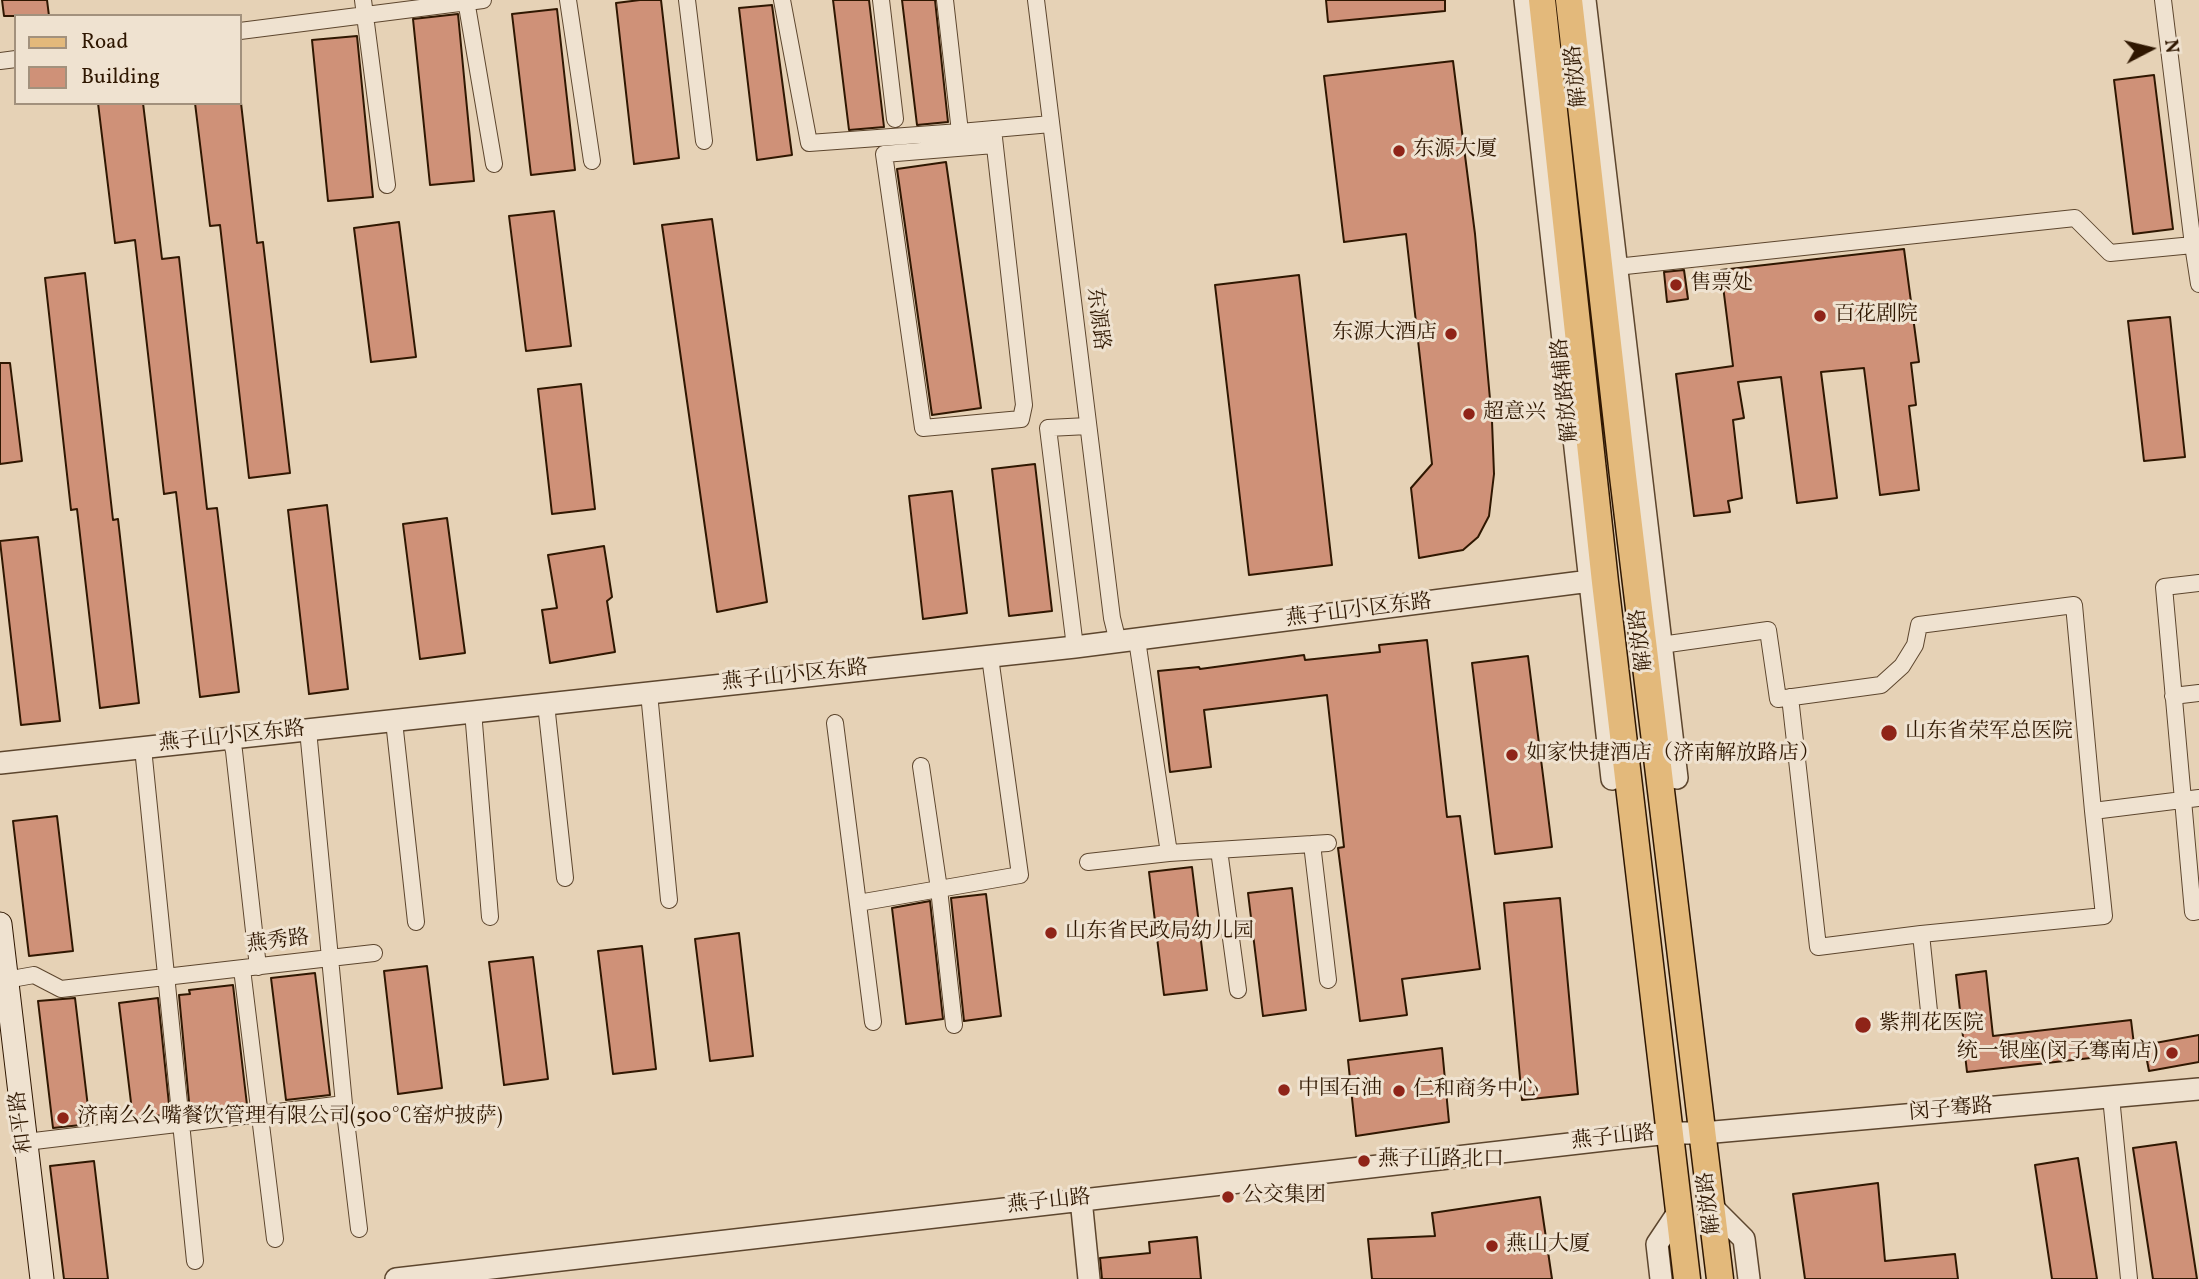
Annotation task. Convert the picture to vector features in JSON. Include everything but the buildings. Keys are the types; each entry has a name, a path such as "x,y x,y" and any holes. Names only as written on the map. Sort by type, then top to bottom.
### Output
{"main road":[{"name":"解放路","path":"1542,0 1687,1279"},
{"name":"解放路","path":"1569,0 1720,1279"},
{"path":"1662,801 1677,778"},
{"path":"1612,779 1631,803"},
{"name":"和平路","path":"0,924 42,1279"}],"street":[{"path":"568,0 592,162"},
{"path":"687,0 704,141"},
{"path":"782,0 809,143 960,132 994,137"},
{"path":"881,0 895,119"},
{"path":"945,0 960,132"},
{"name":"东源路","path":"1036,0 1112,618 1128,641 1169,853"},
{"name":"解放路辅路","path":"1525,0 1612,779"},
{"path":"1585,0 1677,778"},
{"path":"2164,0 2199,284"},
{"path":"242,31 364,7 472,1 494,164"},
{"path":"364,7 387,185"},
{"path":"994,137 1024,405 1021,419 923,428 884,154 994,137 1051,124"},
{"path":"1616,267 2075,218 2110,253 2193,245"},
{"path":"1075,648 1048,428 1088,426"},
{"name":"燕子山小区东路","path":"0,763 1075,648 1590,581"},
{"path":"2199,583 2164,587 2173,696 2191,799 2193,912 2199,911"},
{"path":"1661,645 1768,630 1778,699 1790,697 1881,685 1902,666 1915,645 1919,625 2074,605 2104,916 1818,947 1790,697"},
{"path":"858,903 1020,875 990,657"},
{"path":"649,693 669,900"},
{"path":"2173,696 2199,693"},
{"path":"546,704 565,878"},
{"path":"473,711 472,726 490,916"},
{"path":"394,721 415,922"},
{"path":"835,723 873,1022"},
{"name":"燕秀路","path":"6,980 34,975 61,989 330,958 308,730"},
{"path":"231,739 250,968 258,1114 275,1239"},
{"path":"144,748 195,1261"},
{"path":"921,765 939,889 954,1026"},
{"path":"2093,811 2191,799"},
{"path":"1088,862 1169,853 1328,843"},
{"path":"1311,844 1328,980"},
{"path":"1219,850 1238,990"},
{"path":"1921,934 1930,1021"},
{"path":"359,1229 330,958 374,953"},
{"name":"闵子骞路","path":"1703,1133 2199,1089"},
{"path":"2111,1097 2129,1279"},
{"path":"26,1142 344,1104"},
{"name":"燕子山路","path":"396,1279 1703,1133"},
{"path":"1080,1203 1087,1279"},
{"name":"燕子山路","path":"473,1279 1080,1203"},
{"path":"1711,1206 1744,1239 1749,1279"},
{"path":"1661,1279 1657,1244 1679,1212"}],"place":[{"name":"东源大厦","path":"1399,151"},
{"name":"售票处","path":"1676,285"},
{"name":"百花剧院","path":"1820,316"},
{"name":"东源大酒店","path":"1451,334"},
{"name":"超意兴","path":"1469,414"},
{"name":"山东省荣军总医院","path":"1889,733"},
{"name":"如家快捷酒店（济南解放路店）","path":"1512,755"},
{"name":"山东省民政局幼儿园","path":"1051,933"},
{"name":"紫荆花医院","path":"1863,1025"},
{"name":"统一银座(闵子骞南店)","path":"2172,1053"},
{"name":"中国石油","path":"1284,1090"},
{"name":"仁和商务中心","path":"1399,1091"},
{"name":"济南么么嘴餐饮管理有限公司(500℃窑炉披萨)","path":"63,1118"},
{"name":"燕子山路北口","path":"1364,1161"},
{"name":"公交集团","path":"1228,1197"},
{"name":"燕山大厦","path":"1492,1246"}]}
